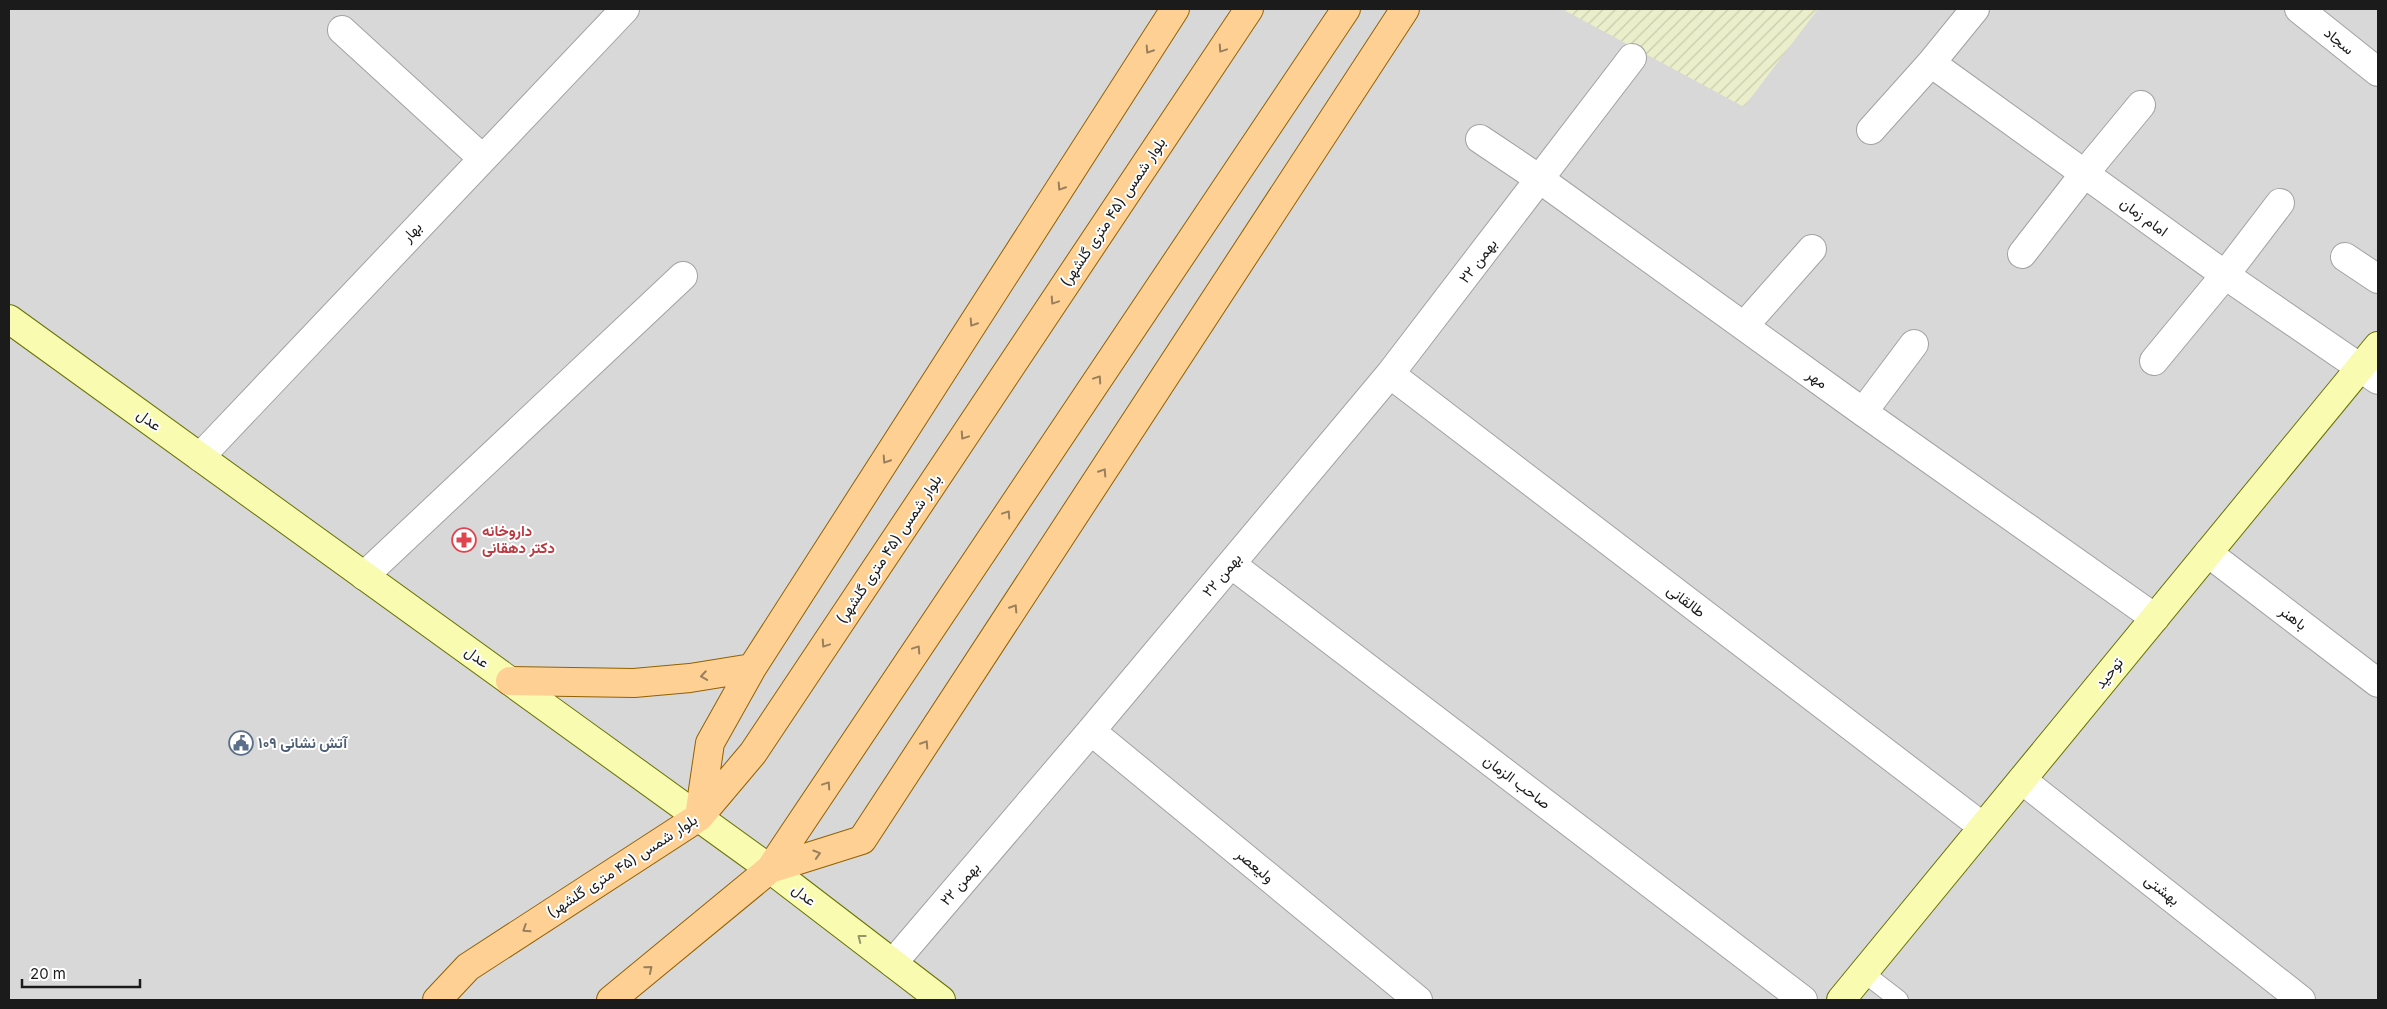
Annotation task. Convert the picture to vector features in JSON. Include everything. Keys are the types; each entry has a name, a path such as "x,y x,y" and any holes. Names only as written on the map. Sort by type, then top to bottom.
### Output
{"main road":[{"path":"699,817 710,743 752,668 1175,9"},
{"name":"بلوار شمس (۴۵ متری گلشهر)","path":"437,1000 468,967 699,817 753,753 1249,9"},
{"path":"611,1000 770,869 1346,9"},
{"path":"770,869 862,840 1405,9"},
{"path":"510,681 634,683 690,678 752,668"}],"street":[{"name":"بهار","path":"200,457 625,9"},
{"path":"1871,130 1931,63 1975,9"},
{"name":"سجاد","path":"2299,9 2378,72"},
{"path":"342,30 482,158"},
{"name":"۲۲ بهمن","path":"893,963 1091,731 1390,374 1541,180 1632,58"},
{"name":"امام زمان","path":"1931,63 2225,275 2370,373"},
{"path":"2022,254 2141,105"},
{"name":"مهر","path":"1480,139 1541,180 1863,412 2155,618"},
{"path":"2154,361 2225,275 2280,203"},
{"path":"1744,326 1812,248"},
{"path":"2345,257 2378,279"},
{"path":"364,576 683,276"},
{"name":"عدل","path":"9,319 699,817 941,1000"},
{"path":"1863,412 1914,344"},
{"name":"توحید","path":"1841,1000 2208,553 2370,373 2378,346"},
{"name":"طالقانی","path":"1390,374 1982,828"},
{"name":"باهنر","path":"2208,553 2378,683"},
{"name":"صاحب الزمان","path":"1231,564 1803,1000"},
{"name":"ولیعصر","path":"1091,731 1418,1000"},
{"name":"بهشتی","path":"2022,780 2301,1000"}],"lane":[{"path":"1864,973 1899,1000"}],"shaded area":[{"path":"9,9 2378,9 2378,1000 9,1000"}],"green space":[{"path":"1562,9 1818,9 1744,107"}],"place":[{"name":"داروخانه دکتر دهقانی","path":"464,540"},
{"name":"آتش نشانی ۱۰۹","path":"241,743"}]}
